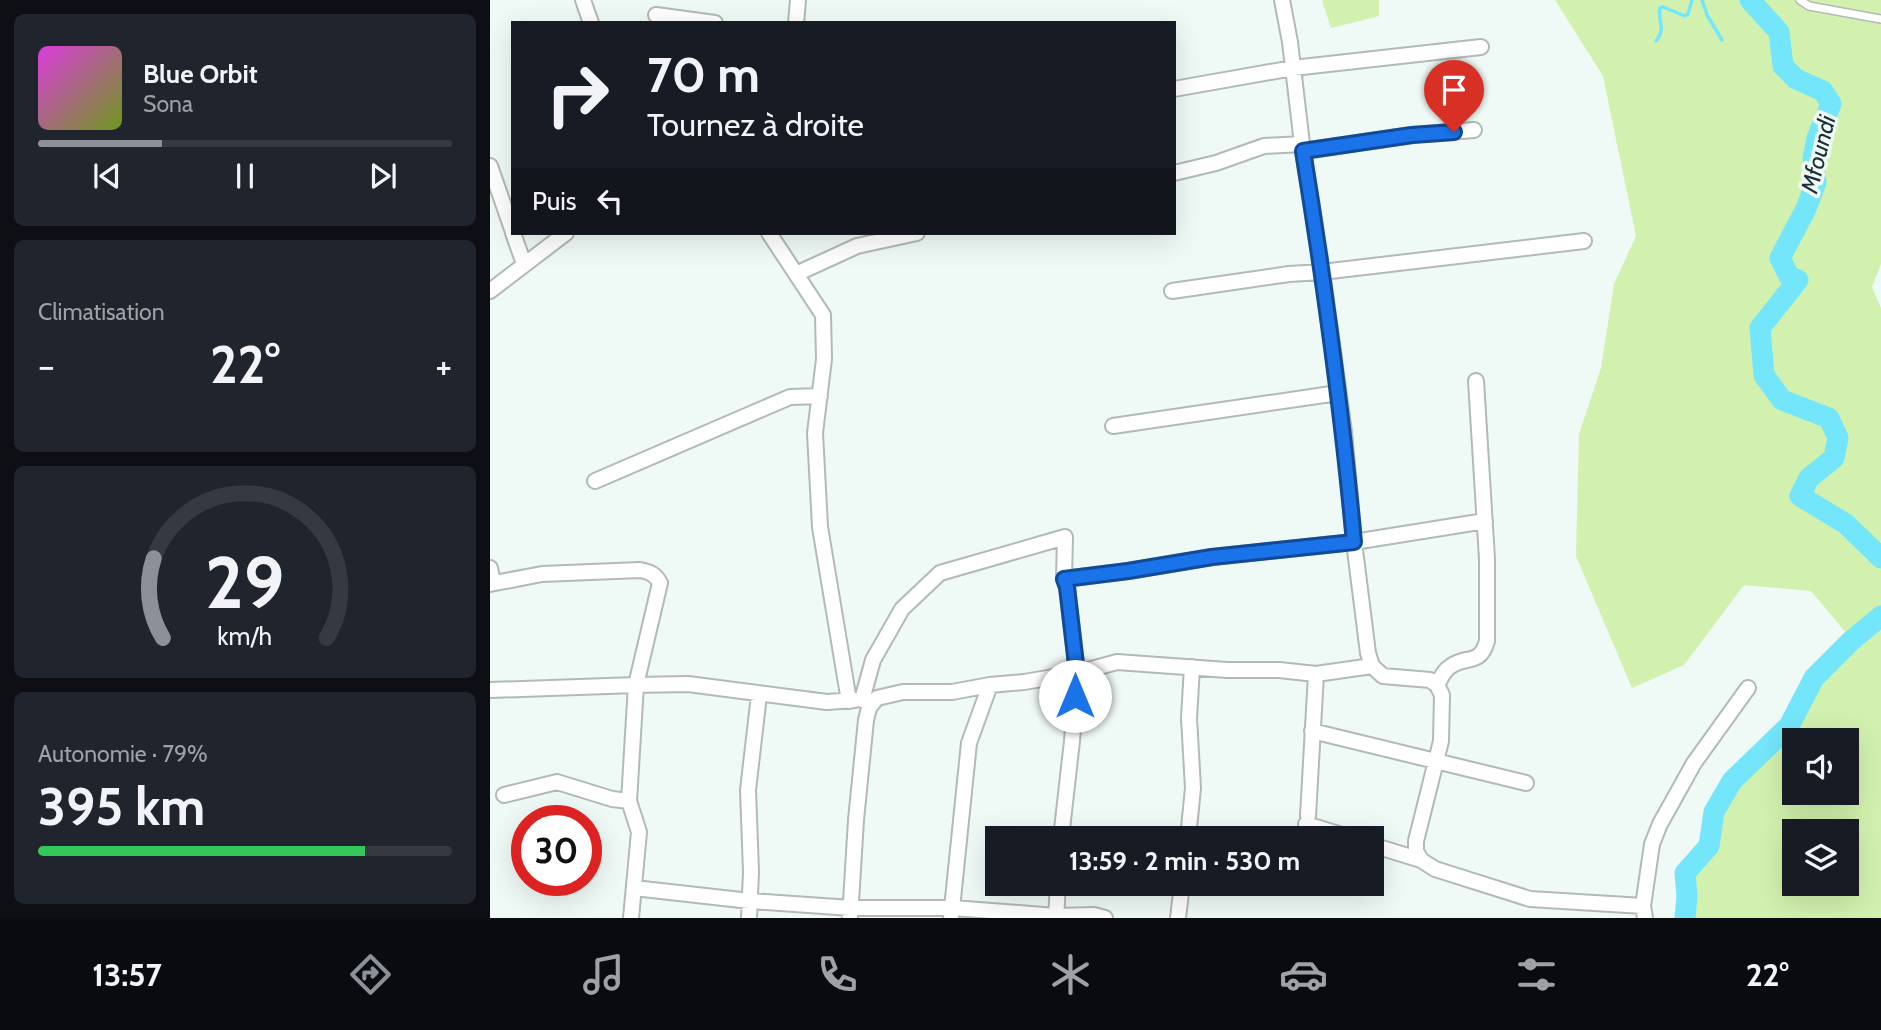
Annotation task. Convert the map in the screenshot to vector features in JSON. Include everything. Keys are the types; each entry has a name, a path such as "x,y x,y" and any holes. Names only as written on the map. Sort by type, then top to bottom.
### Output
{"street":[{"path":"583,0 590,21"},
{"path":"796,21 798,0"},
{"path":"1282,0 1344,432 1368,653 1372,666 1383,676 1430,680 1437,685 1442,695 1441,741 1416,841 1416,851 1421,860"},
{"path":"656,15 700,21"},
{"path":"1176,89 1293,68 1481,47"},
{"path":"1176,173 1216,163 1264,146 1303,147 1474,130"},
{"path":"490,166 511,226"},
{"path":"514,235 524,264"},
{"path":"490,291 563,235"},
{"path":"770,235 823,315 824,359 815,433 820,527 855,700"},
{"path":"796,274 857,246 908,235"},
{"path":"1172,291 1289,274 1584,241"},
{"path":"1437,685 1444,671 1453,664 1477,658 1484,652 1487,641 1485,521 1476,381"},
{"path":"1112,426 1338,393"},
{"path":"595,481 790,397 820,396"},
{"path":"1064,579 1212,557 1354,542 1485,521"},
{"path":"855,700 873,660 902,609 940,573 1065,537 1064,579 1077,673 1062,826"},
{"path":"490,568 492,584 542,574 640,570 656,576 660,583 636,684 629,801 639,832 631,918"},
{"path":"490,690 688,684 827,702 877,698 903,692 952,692 1077,673 1117,662 1316,674 1372,666"},
{"path":"1189,826 1193,788 1189,718 1192,667"},
{"path":"1316,674 1307,820 1322,826"},
{"path":"952,913 970,743 990,685"},
{"path":"1384,849 1421,860 1434,869 1530,899 1644,912 1652,844 1660,824 1694,763 1748,688"},
{"path":"748,918 748,790 759,695"},
{"path":"851,913 856,820 866,720 869,708 877,698"},
{"path":"1312,731 1526,783"},
{"path":"504,795 557,782 611,799 629,801"},
{"path":"634,888 851,913 1056,917 1094,915 1105,918"},
{"path":"1056,917 1057,896"},
{"path":"1178,918 1181,896"}],"lane":[{"path":"1800,0 1809,6 1881,19"}],"green space":[{"path":"1322,0 1379,0 1379,16 1331,28"},
{"path":"1555,0 1881,0 1881,264 1872,287 1881,308 1881,918 1685,918 1685,873 1709,846 1714,812 1732,781 1782,733 1782,805 1859,805 1859,728 1787,728 1814,678 1852,640 1811,591 1744,585 1684,665 1632,688 1576,556 1579,434 1601,368 1614,284 1636,236 1603,76"}],"waterway":[{"path":"1656,41 1661,32 1660,8 1685,16 1692,0"},
{"path":"1702,0 1707,15 1722,40"},
{"name":"Mfoundi","path":"1750,0 1779,32 1783,66 1796,79 1823,91 1831,104 1817,138 1813,158 1816,182 1806,209 1780,258 1789,276 1798,280 1760,328 1764,375 1782,400 1829,418 1838,438 1834,458 1809,478 1800,496 1846,524 1881,558"},
{"name":"Mfoundi","path":"1685,918 1685,873 1709,846 1714,812 1732,781 1789,726 1814,678 1881,616"}],"route":[{"path":"1075,696 1077,673 1064,579 1212,557 1354,542 1344,432 1303,151 1412,135 1454,132"}]}
